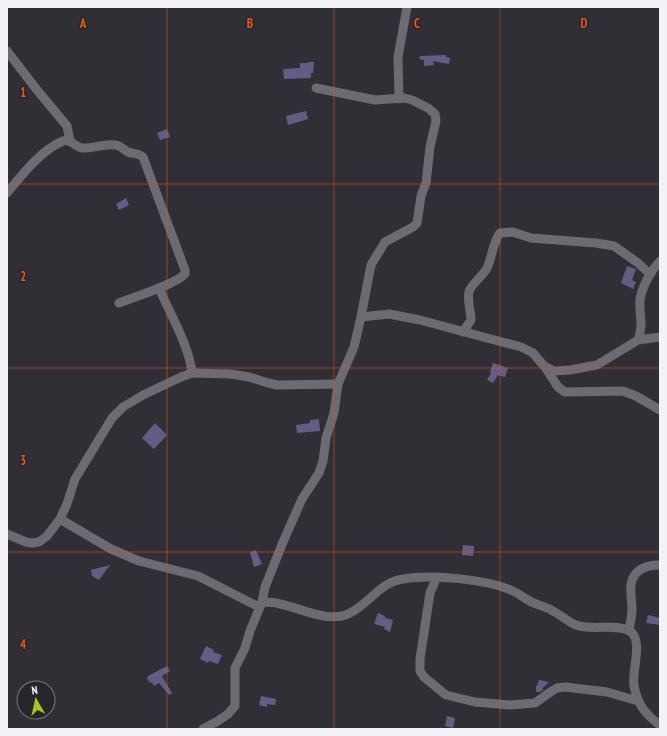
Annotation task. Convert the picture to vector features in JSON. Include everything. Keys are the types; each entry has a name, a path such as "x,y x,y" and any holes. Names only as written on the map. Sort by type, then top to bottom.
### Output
{"street":[{"path":"399,99 398,58 407,7"},
{"path":"7,51 67,126 70,141"},
{"path":"203,729 228,714 235,706 235,668 261,605 265,587 283,542 302,499 319,473 323,461 326,438 334,413 338,384 354,348 371,265 385,242 417,223 421,196 426,183 430,147 436,121 435,114 428,108 412,100 375,100 316,88"},
{"path":"7,193 25,171 46,152 64,140 70,141 78,147 83,148 106,144 116,145 129,152 140,154 143,157 185,270 185,274 182,278 119,303"},
{"path":"463,332 471,320 468,298 469,290 480,279 487,267 495,240 500,233 513,232 531,238 596,243 614,246 638,263 650,274"},
{"path":"638,340 642,330 640,300 650,274 660,261"},
{"path":"159,288 184,345 192,373"},
{"path":"361,317 389,314 420,320 521,347 533,352 558,387 565,392 623,390 660,410"},
{"path":"544,366 554,371 597,365 638,340 660,337"},
{"path":"7,534 32,543 39,542 47,536 60,519 67,504 75,479 112,418 123,407 143,395 181,377 192,373 231,374 277,384 338,384"},
{"path":"60,519 111,549 139,561 198,576 261,605 280,604 310,614 332,616 343,615 350,613 383,586 391,582 402,579 437,577 476,580 513,591 533,603 553,611 566,620 584,628 613,627 630,631"},
{"path":"660,564 649,565 642,568 636,574 631,584 632,609 630,631 636,642 636,668 633,676 638,701 646,715 660,725"},
{"path":"437,577 430,593 420,659 420,670 424,678 446,695 475,702 511,705 535,703 557,688 565,687 607,692 638,701"}],"building":[{"path":"446,55 446,57 450,58 449,64 433,61 434,65 424,66 424,60 419,59 420,56"},
{"path":"314,62 311,78 284,79 283,69 300,68 300,63"},
{"path":"306,111 308,119 288,125 286,116"},
{"path":"167,129 170,137 160,140 157,133"},
{"path":"126,198 129,205 119,210 116,204"},
{"path":"627,266 636,269 632,280 636,282 633,289 621,283"},
{"path":"493,363 508,368 505,377 498,375 493,383 487,380 491,373"},
{"path":"319,419 320,431 297,433 296,425 310,423 310,420"},
{"path":"155,423 167,435 154,449 142,438"},
{"path":"463,545 474,546 473,556 462,555"},
{"path":"256,550 262,564 254,567 250,552"},
{"path":"110,565 99,580 92,576 91,570"},
{"path":"378,613 385,616 385,618 393,620 390,632 384,629 385,627 374,624"},
{"path":"648,615 660,618 660,625 646,623"},
{"path":"206,646 214,650 213,652 222,655 218,664 209,661 208,663 200,659"},
{"path":"167,666 170,671 162,676 172,693 169,695 159,683 154,686 147,678 148,676"},
{"path":"539,680 549,682 543,690 536,692 536,686"},
{"path":"261,696 276,699 275,705 267,704 267,707 259,705"},
{"path":"447,716 455,718 453,728 445,726"}]}
